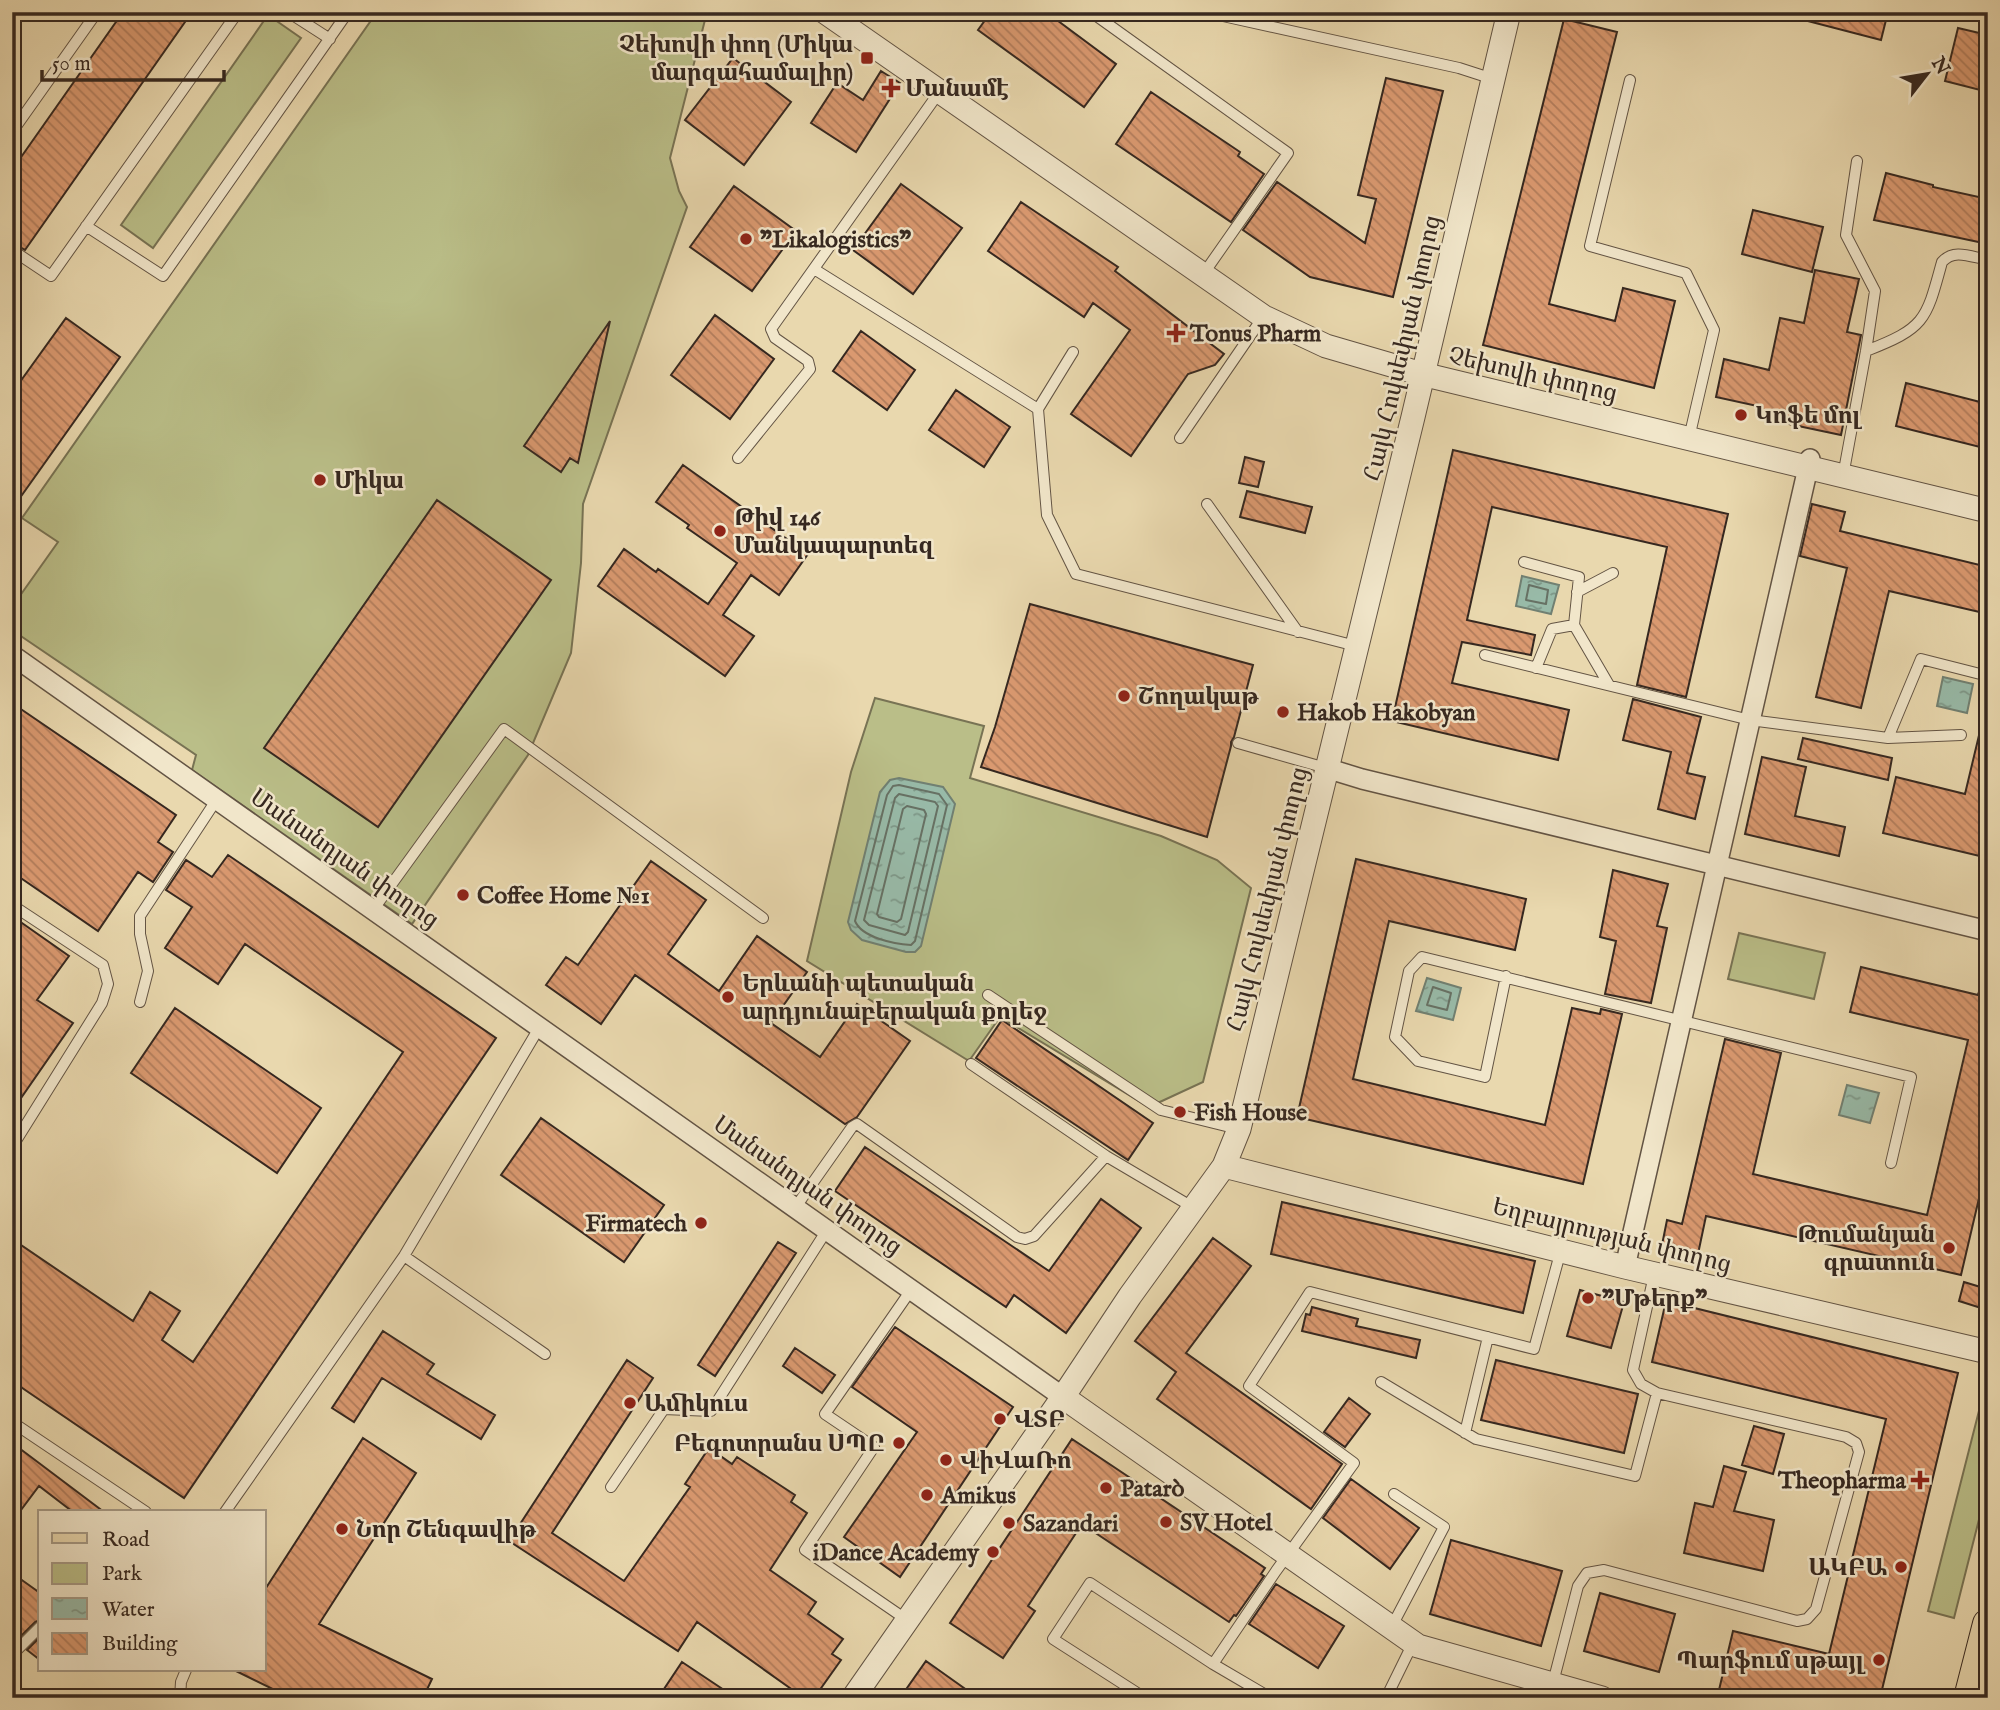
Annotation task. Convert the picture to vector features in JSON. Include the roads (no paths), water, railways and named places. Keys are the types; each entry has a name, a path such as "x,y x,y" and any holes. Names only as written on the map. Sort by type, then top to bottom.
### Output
{"main road":[{"path":"1969,1698 1988,1624"}],"street":[{"name":"Չեխովի փողոց","path":"825,12 942,88 1205,271 1264,317 1326,346 1809,463 1988,511"},
{"name":"Չեխովի փողոց","path":"840,12 942,88"},
{"name":"Հայկ Հովսեփյան փողոց","path":"853,1698 1063,1397 1130,1296 1224,1166 1239,1129 1509,12"},
{"name":"Չեխովի փողոց","path":"1205,271 1269,307 1330,334 1423,368"},
{"path":"1625,1267 1809,463"},
{"name":"Չեխովի փողոց","path":"1843,472 1988,503"},
{"name":"Մանանդյան փողոց","path":"12,655 1418,1646 1551,1691 1602,1698"},
{"path":"1326,768 1988,931"},
{"name":"Եղբայրության փողոց","path":"1224,1166 1625,1267 1988,1352"}],"lane":[{"path":"12,132 97,12"},
{"path":"12,250 51,276 238,12"},
{"path":"288,12 330,39"},
{"path":"86,226 163,276 348,12"},
{"path":"1091,12 1288,153 1205,271"},
{"path":"1205,12 1459,68 1493,79"},
{"path":"1630,80 1590,246 1686,273 1714,330 1690,434"},
{"path":"738,458 810,369 808,361 775,338 771,329 942,88"},
{"path":"1843,472 1875,291 1846,235 1857,161"},
{"path":"1866,351 1895,340 1915,327 1929,308 1945,258 1957,253 1988,260"},
{"path":"814,269 1038,410"},
{"path":"1180,438 1264,317"},
{"path":"1073,352 1038,410 1047,515 1076,574 1357,646"},
{"path":"1207,504 1298,632"},
{"path":"1524,562 1579,578 1574,625 1609,685"},
{"path":"1577,593 1613,573"},
{"path":"1536,668 1552,629 1574,625"},
{"path":"1485,655 1750,720 1888,738 1961,735"},
{"path":"1888,738 1921,659 1988,676"},
{"path":"373,910 504,729 762,918"},
{"path":"1238,743 1326,768"},
{"path":"140,1002 148,971 140,934 140,916 217,799"},
{"path":"12,905 103,965 108,984 102,1003 12,1146"},
{"path":"1506,976 1485,1077 1418,1061 1395,1037 1409,971 1422,957 1506,976 1911,1077 1891,1163"},
{"path":"988,995 1161,1110 1239,1129"},
{"path":"226,1510 404,1255 539,1028"},
{"path":"971,1064 1106,1156 1195,1208"},
{"path":"796,1208 856,1124 1017,1237 1025,1239 1034,1236 1106,1156"},
{"path":"611,1487 664,1409 711,1411 827,1230"},
{"path":"1213,1664 1354,1462 1249,1386 1310,1292 1534,1349 1561,1249"},
{"path":"404,1255 545,1354"},
{"path":"1551,1691 1578,1586 1587,1573 1604,1570 1797,1621 1807,1619 1816,1609 1859,1452 1856,1443 1846,1437 1657,1393 1641,1384 1633,1370 1654,1273"},
{"path":"908,1621 805,1550 874,1447 825,1414 911,1290"},
{"path":"1465,1433 1488,1337"},
{"path":"1381,1381 1476,1439 1635,1476 1657,1393"},
{"path":"14,1426 143,1510"},
{"path":"1391,1627 1444,1527 1394,1494"},
{"path":"1145,1698 1054,1639 1090,1583 1213,1664 1271,1698"},
{"path":"12,1655 38,1629"},
{"path":"1386,1698 1413,1642"},
{"path":"180,1698 181,1682 185,1672"}],"water":[{"path":"1522,576 1559,585 1551,614 1516,606"},
{"path":"1943,677 1973,684 1967,713 1937,706"},
{"path":"899,778 943,787 955,804 921,946 915,952 862,940 851,930 848,922 880,792 890,780"},
{"path":"1427,978 1461,988 1453,1020 1416,1011"},
{"path":"1847,1085 1879,1093 1870,1123 1839,1115"}],"place":[{"name":"Չեխովի փող (Միկա մարզահամալիր)","path":"867,58"},
{"name":"Մանամէ","path":"891,88"},
{"name":"\"Likalogistics\"","path":"746,239"},
{"name":"Tonus Pharm","path":"1176,333"},
{"name":"Կոֆե մոլ","path":"1741,415"},
{"name":"Միկա","path":"320,480"},
{"name":"Թիվ 146 Մանկապարտեզ","path":"720,531"},
{"name":"Շողակաթ","path":"1124,696"},
{"name":"Hakob Hakobyan","path":"1283,712"},
{"name":"Coffee Home №1","path":"463,895"},
{"name":"Երևանի պետական արդյունաբերական քոլեջ","path":"728,997"},
{"name":"Fish House","path":"1180,1112"},
{"name":"Firmatech","path":"701,1223"},
{"name":"Թումանյան գրատուն","path":"1949,1248"},
{"name":"\"Մթերք\"","path":"1588,1298"},
{"name":"Ամիկուս","path":"630,1403"},
{"name":"ՎՏԲ","path":"1000,1419"},
{"name":"Բեգոտրանս ՍՊԸ","path":"899,1443"},
{"name":"ՎիՎաՌո","path":"946,1460"},
{"name":"Theopharma","path":"1920,1480"},
{"name":"Patarò","path":"1106,1488"},
{"name":"Amikus","path":"927,1495"},
{"name":"SV Hotel","path":"1166,1522"},
{"name":"Sazandari","path":"1009,1523"},
{"name":"Նոր Շենգավիթ","path":"342,1529"},
{"name":"iDance Academy","path":"993,1552"},
{"name":"ԱԿԲԱ","path":"1901,1567"},
{"name":"Պարֆում սթայլ","path":"1879,1660"}]}
